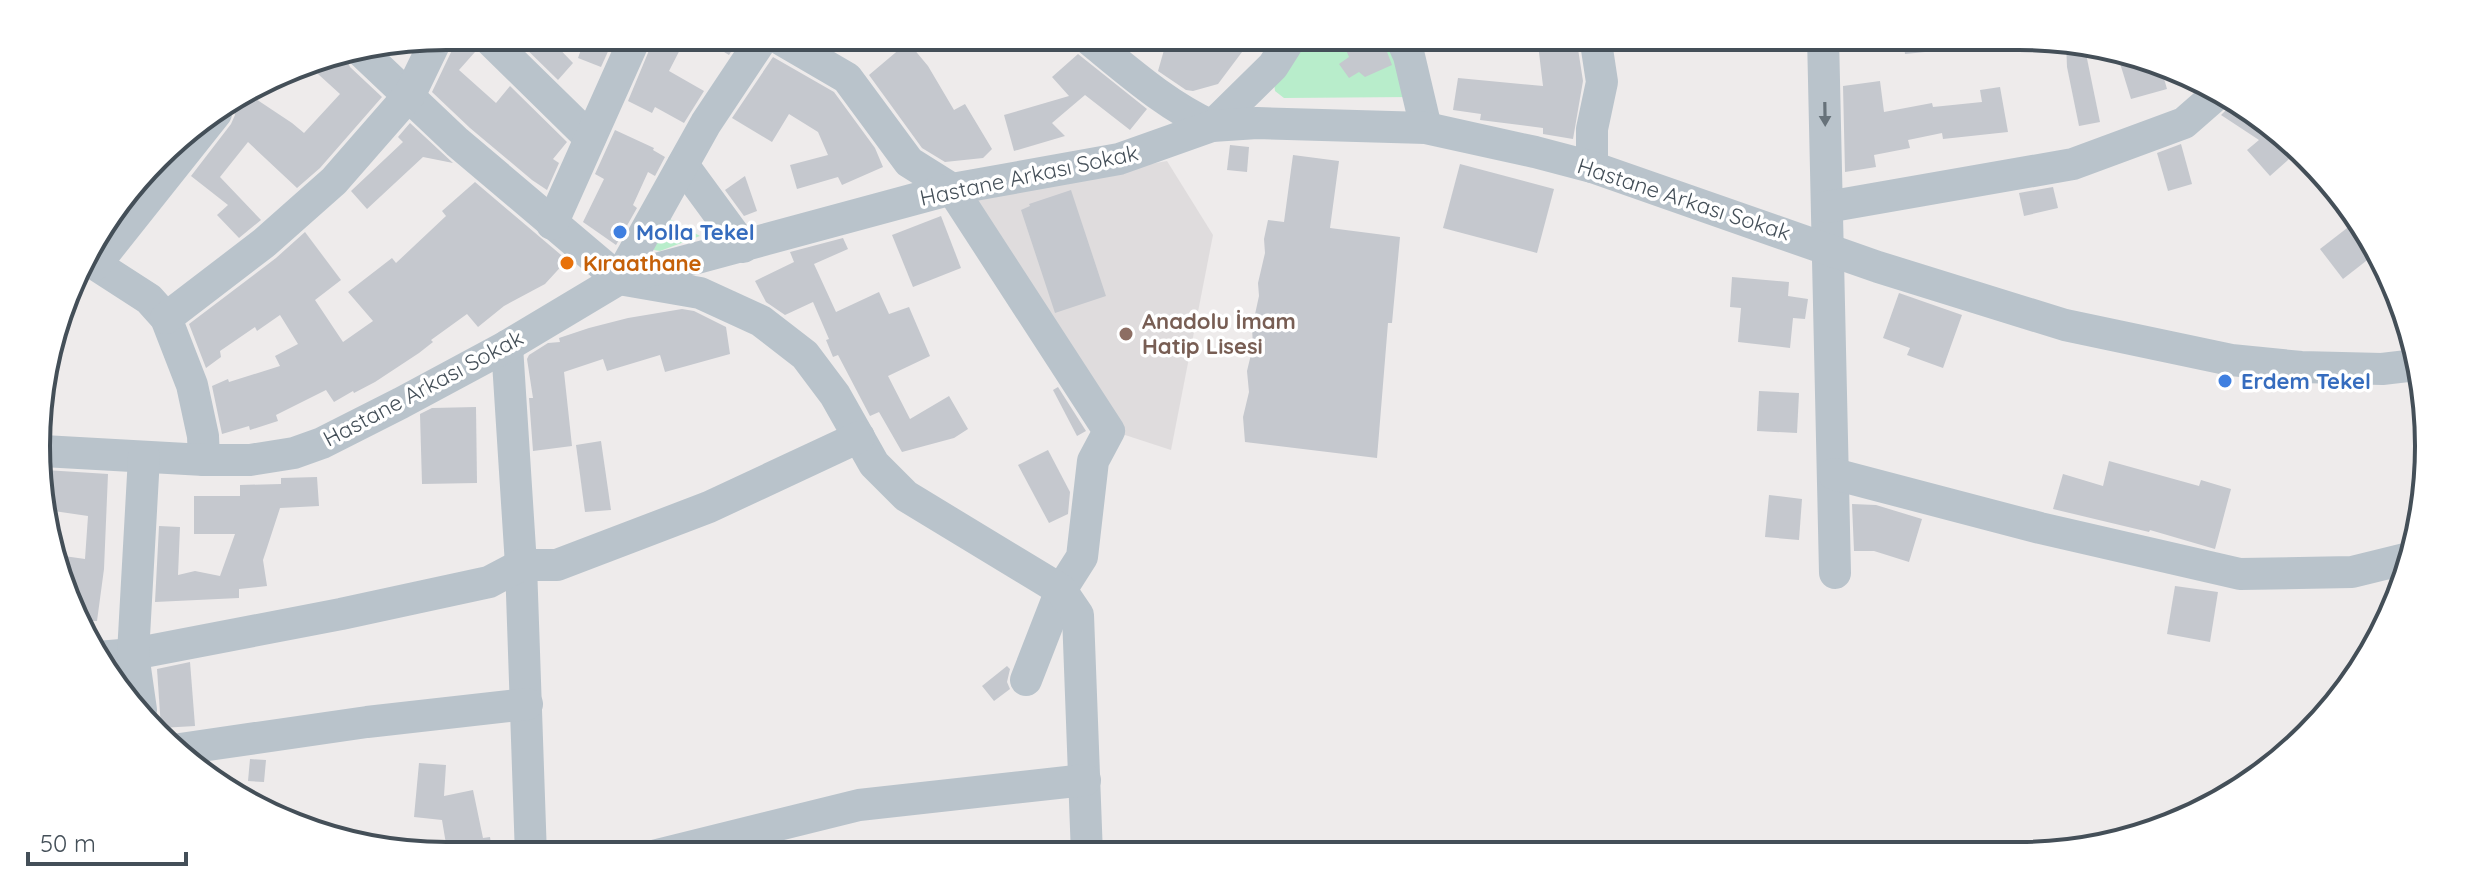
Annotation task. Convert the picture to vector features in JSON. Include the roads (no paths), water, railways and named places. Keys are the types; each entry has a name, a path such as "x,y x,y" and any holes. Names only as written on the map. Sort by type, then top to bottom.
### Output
{"street":[{"path":"500,50 590,138"},
{"path":"552,224 630,50"},
{"path":"619,279 706,123 755,50"},
{"path":"799,50 847,78 909,162 952,189 1109,431 1093,461 1082,557 1061,590 1026,680"},
{"path":"1102,50 1158,95 1186,114 1212,126 1273,66 1283,50"},
{"path":"1406,50 1426,128"},
{"path":"1592,167 1592,129 1602,82 1597,50"},
{"path":"1823,50 1835,573"},
{"path":"166,318 264,243 334,181 410,94 431,51"},
{"path":"369,58 457,142 619,279 700,293 761,321 805,355 835,395 874,464 906,496 1061,590 1078,615 1087,842"},
{"path":"1827,207 2073,164 2184,123 2211,100"},
{"name":"Hastane Arkası Sokak","path":"50,451 204,460 272,457 322,443 507,346 619,279 952,189 1119,159 1212,126 1257,123 1426,128 1592,167 1878,267 2065,325 2231,360 2315,368 2406,366"},
{"path":"111,236 188,145"},
{"path":"683,165 743,247"},
{"path":"95,263 149,299 166,318 192,385 203,436 204,460"},
{"path":"507,346 521,565 531,842"},
{"path":"111,656 341,614 489,582 521,565 557,565 709,507 859,437"},
{"path":"139,696 133,654 144,457"},
{"path":"1834,474 2040,528 2240,574 2352,572 2398,561"},
{"path":"190,748 367,722 527,704"},
{"path":"710,842 859,805 1085,780"}],"place":[{"name":"Molla Tekel","path":"620,232"},
{"name":"Kıraathane","path":"567,263"},
{"name":"Anadolu İmam Hatip Lisesi","path":"1126,334"},
{"name":"Erdem Tekel","path":"2225,381"}]}
